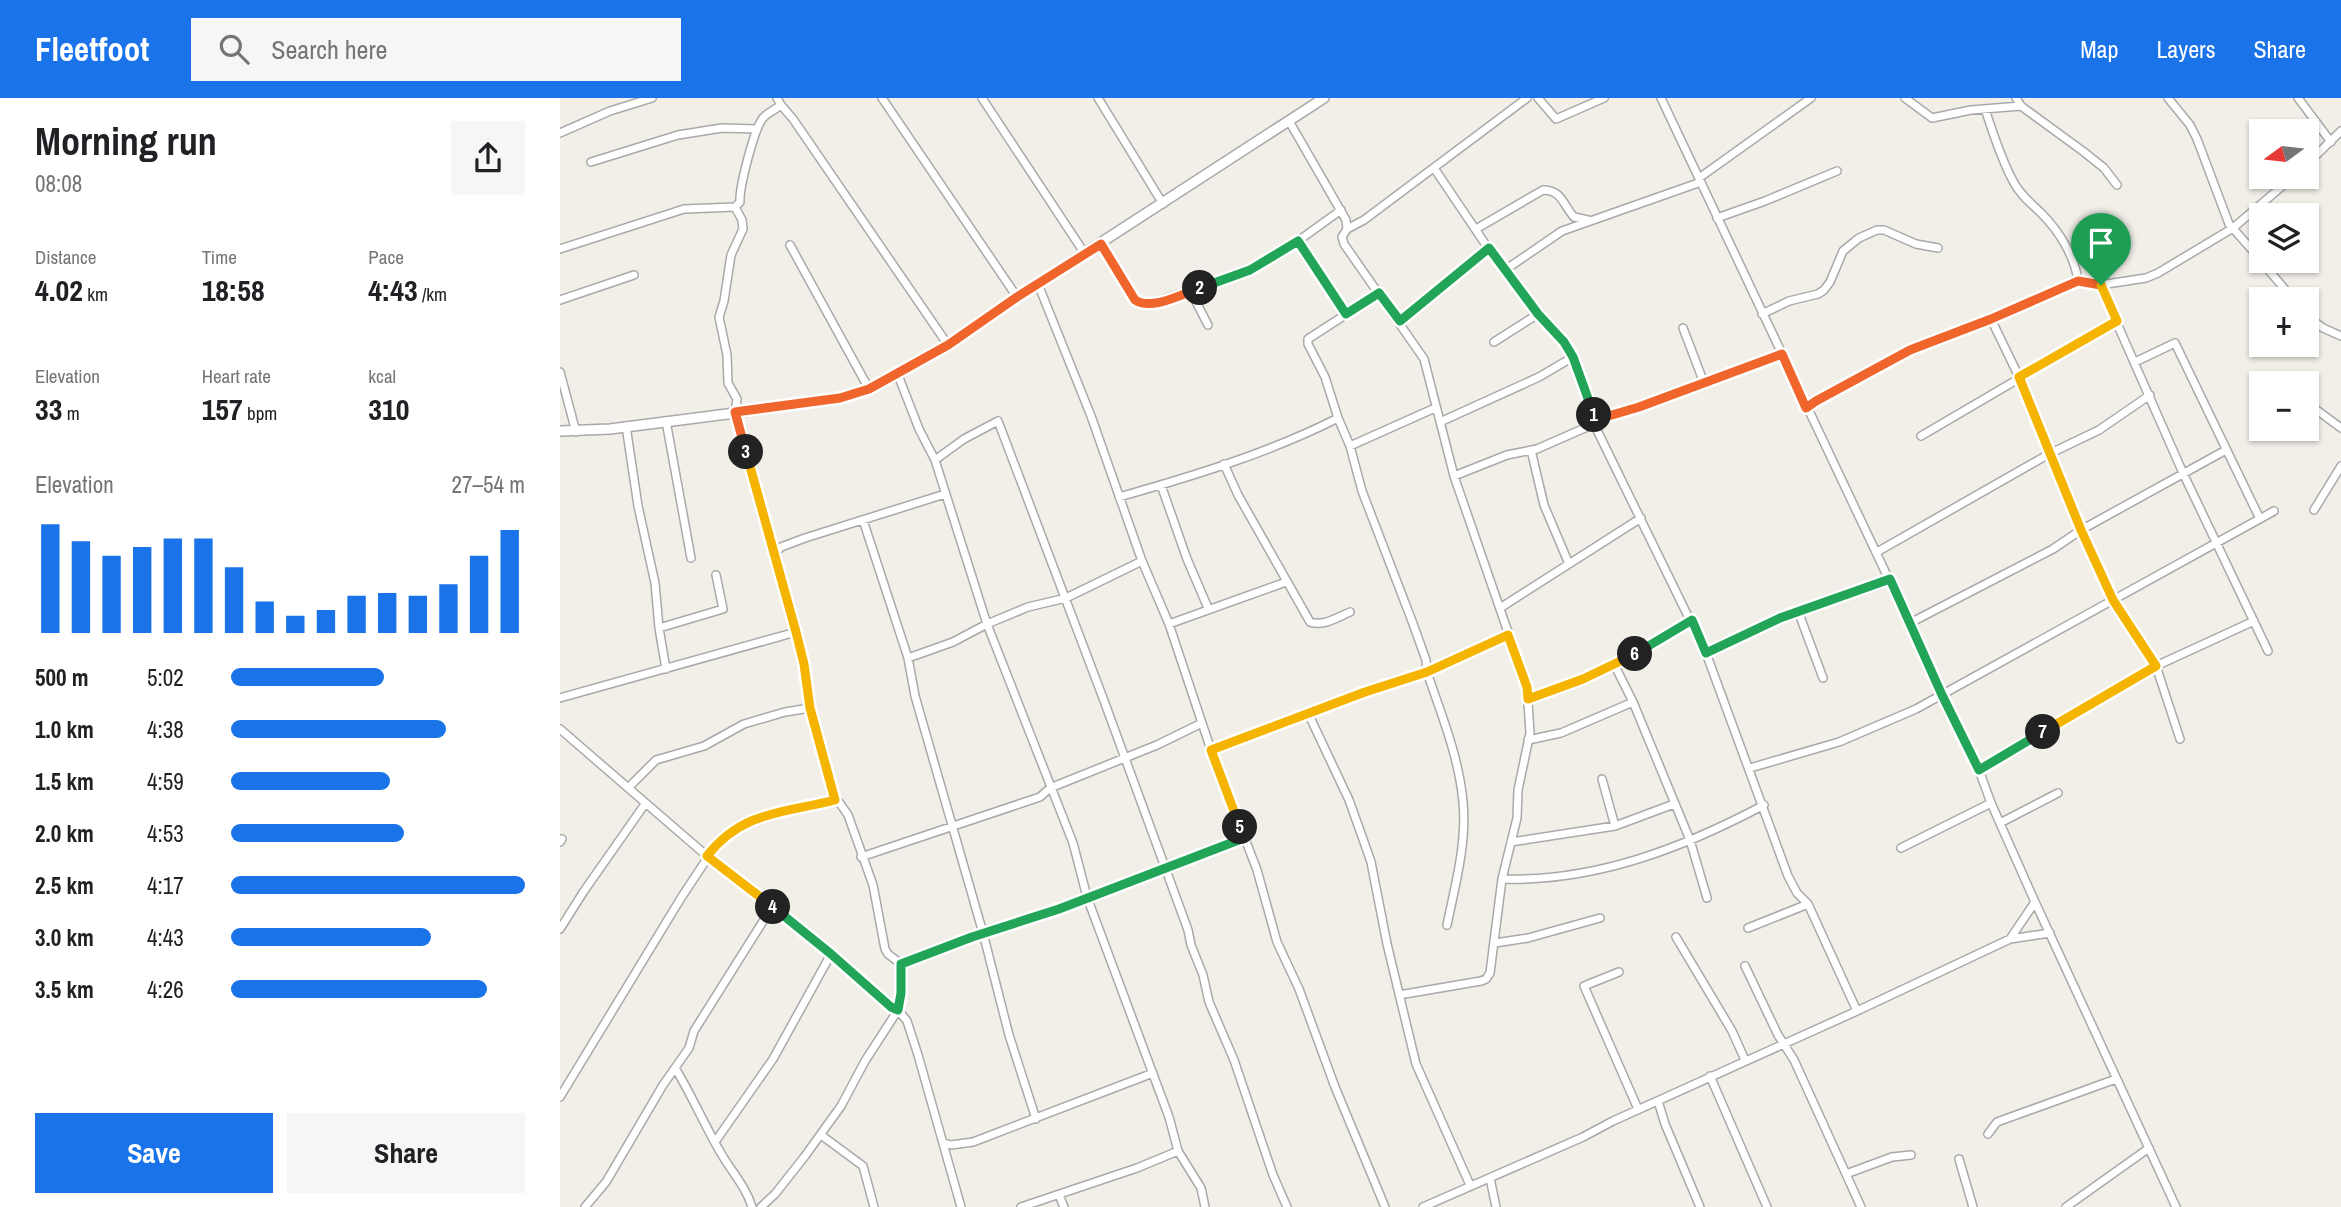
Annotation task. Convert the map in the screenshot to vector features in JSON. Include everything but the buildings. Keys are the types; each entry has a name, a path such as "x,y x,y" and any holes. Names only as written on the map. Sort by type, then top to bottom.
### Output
{"street":[{"path":"560,133 610,111 652,98"},
{"path":"882,98 1017,297"},
{"path":"982,98 1085,254"},
{"path":"1098,98 1163,204"},
{"path":"560,431 576,432 840,398 869,389 948,345 1017,297 1324,98"},
{"path":"1399,995 1486,979 1490,973 1502,879 1530,733 1528,699 1527,687 1454,476 1424,359 1344,244 1342,237 1347,229 1364,220 1527,98"},
{"path":"1538,98 1556,119 1604,98"},
{"path":"1661,98 1979,770 2035,902 2176,1207"},
{"path":"1505,270 1562,230 1700,180 1811,98"},
{"path":"1905,98 1932,118 2021,106"},
{"path":"2016,98 2021,106 2104,168 2117,185"},
{"path":"2168,98 2190,125 2225,214 2249,247"},
{"path":"2298,98 2331,142"},
{"path":"560,249 684,209 735,207 740,202 739,190 758,129 763,118 779,101 948,345"},
{"path":"1985,109 2014,183 2026,200 2045,216 2068,250 2078,281"},
{"path":"1289,121 1341,210 1347,229"},
{"path":"591,162 678,135 722,128 758,129"},
{"path":"2319,154 2341,131"},
{"path":"1434,168 1505,270 1573,357 1595,422 1706,653 1788,876 1797,893 1808,904 1857,1011"},
{"path":"1717,218 1837,171"},
{"path":"1806,408 1910,350 2078,281 2101,285 2146,278 2158,273 2233,228 2279,189"},
{"path":"1476,229 1543,190 1551,190 1560,195 1574,217 1588,220"},
{"path":"735,207 742,220 743,229 731,255 719,317 727,355 727,378 737,399 735,412 796,632 810,708 835,800 848,815 873,885 885,949 901,964"},
{"path":"1101,244 1135,300 1139,303 1164,300 1250,270 1298,241 1341,210"},
{"path":"1762,314 1788,301 1824,290 1843,251 1858,238 1877,230 1884,230 1916,244 1938,248"},
{"path":"1298,241 1346,314"},
{"path":"790,244 869,389"},
{"path":"1400,321 1489,248"},
{"path":"2271,273 2283,287"},
{"path":"560,300 634,275"},
{"path":"1038,284 1086,404 1142,561 1169,624 1211,750 1257,870 1278,942 1385,1207"},
{"path":"2101,285 2183,473 2267,651"},
{"path":"1191,292 1208,325"},
{"path":"1379,293 1308,339 1308,344 1325,377 1350,446 1362,491 1426,660 1427,672 1450,738 1463,801 1461,848 1447,925"},
{"path":"1494,342 1538,314"},
{"path":"1991,319 2019,377 2081,530 2113,600 2156,666 2180,739"},
{"path":"1921,436 2117,321"},
{"path":"2319,325 2341,336"},
{"path":"1683,328 1704,383"},
{"path":"2135,362 2175,343 2260,519"},
{"path":"1454,476 1507,455 1531,450 1595,422 1782,354"},
{"path":"1440,422 1539,377 1573,357"},
{"path":"560,372 576,432"},
{"path":"898,375 919,429 935,460 988,624 1073,843 1087,897 1169,1116 1178,1152 1201,1188 1205,1207"},
{"path":"1877,552 2049,454 2099,430 2150,395"},
{"path":"1350,446 1435,408"},
{"path":"2319,412 2341,428"},
{"path":"1119,497 1298,438 1338,418"},
{"path":"666,421 691,558"},
{"path":"935,460 998,421 1125,758 1188,930 1209,1002 1244,1086 1273,1175 1287,1207"},
{"path":"626,426 638,506 655,583 666,669"},
{"path":"1531,450 1544,505 1569,564"},
{"path":"1910,623 2053,549 2081,530 2226,450"},
{"path":"1224,464 1238,495 1310,622 1316,625 1350,612"},
{"path":"2314,510 2341,466"},
{"path":"1161,485 1187,559 1208,608"},
{"path":"773,555 781,547 945,494"},
{"path":"1750,768 1839,742 1942,695 2274,511"},
{"path":"1500,608 1641,518"},
{"path":"863,520 908,658 915,696 983,933 1009,1035 1036,1119"},
{"path":"771,545 781,547"},
{"path":"908,658 953,642 1028,607 1066,598 1142,561"},
{"path":"659,628 723,609 716,575"},
{"path":"1706,653 1798,611 1890,579"},
{"path":"1169,624 1286,582"},
{"path":"1798,611 1823,678"},
{"path":"1528,699 1556,690 1614,664 1692,620"},
{"path":"1979,770 2156,666 2253,621"},
{"path":"560,698 796,632"},
{"path":"1211,750 1427,672 1508,635"},
{"path":"1614,664 1633,702 1690,840 1707,898"},
{"path":"1528,740 1561,733 1633,702"},
{"path":"628,788 656,760 704,746 744,723 810,708"},
{"path":"1308,713 1349,800 1371,862 1416,1064 1470,1185"},
{"path":"861,857 1040,797 1050,788 1202,723"},
{"path":"560,729 707,856 898,1010 907,1021 961,1207"},
{"path":"1602,779 1615,826"},
{"path":"2000,824 2058,793"},
{"path":"560,1097 707,856 732,832 755,818 835,800"},
{"path":"1901,848 1991,803"},
{"path":"561,923 645,804"},
{"path":"1511,842 1615,826 1674,804"},
{"path":"1502,879 1529,880 1595,872 1627,863 1690,840 1764,805"},
{"path":"901,964 983,933 1059,909 1244,838"},
{"path":"2010,939 2035,902"},
{"path":"1748,928 1808,904"},
{"path":"585,1207 606,1182 653,1101 689,1048 694,1031 772,907"},
{"path":"1495,943 1528,938 1600,918"},
{"path":"1423,1207 1583,1137 1638,1109 2010,939 2050,933"},
{"path":"1676,937 1745,1060"},
{"path":"715,1142 773,1059 831,954"},
{"path":"761,1207 775,1194 821,1135 898,1010 901,964"},
{"path":"1745,966 1861,1207"},
{"path":"1619,972 1584,986 1638,1109"},
{"path":"675,1068 715,1142 745,1189 752,1207"},
{"path":"944,1143 951,1145 973,1142 1153,1073"},
{"path":"1710,1076 1767,1207"},
{"path":"1988,1135 1997,1122 2116,1079"},
{"path":"1658,1101 1700,1207"},
{"path":"821,1135 863,1166 874,1207"},
{"path":"2066,1207 2149,1149"},
{"path":"1021,1207 1178,1152"},
{"path":"1846,1174 1892,1157 1911,1155"},
{"path":"1959,1158 1973,1207"},
{"path":"1490,1178 1496,1207"},
{"path":"1059,1195 1064,1207"}],"route":[{"path":"1298,241 1346,314 1379,293 1400,321 1489,248 1538,314 1564,342 1573,357 1595,420 1639,407 1782,354 1806,408 1910,350 2078,281 2101,285 2117,321 2019,377 2081,530 2113,600 2156,666 1979,770 1890,579 1780,618 1706,653 1692,620 1640,651 1583,679 1528,699 1527,687 1508,635 1427,672 1365,692 1211,750 1244,838 1059,909 972,937 901,964 898,1010 707,856 732,832 755,818 835,800 810,708 796,632 735,412 840,398 869,389 948,345 1101,244 1135,300 1144,304 1229,279 1250,270 1298,241"}]}
